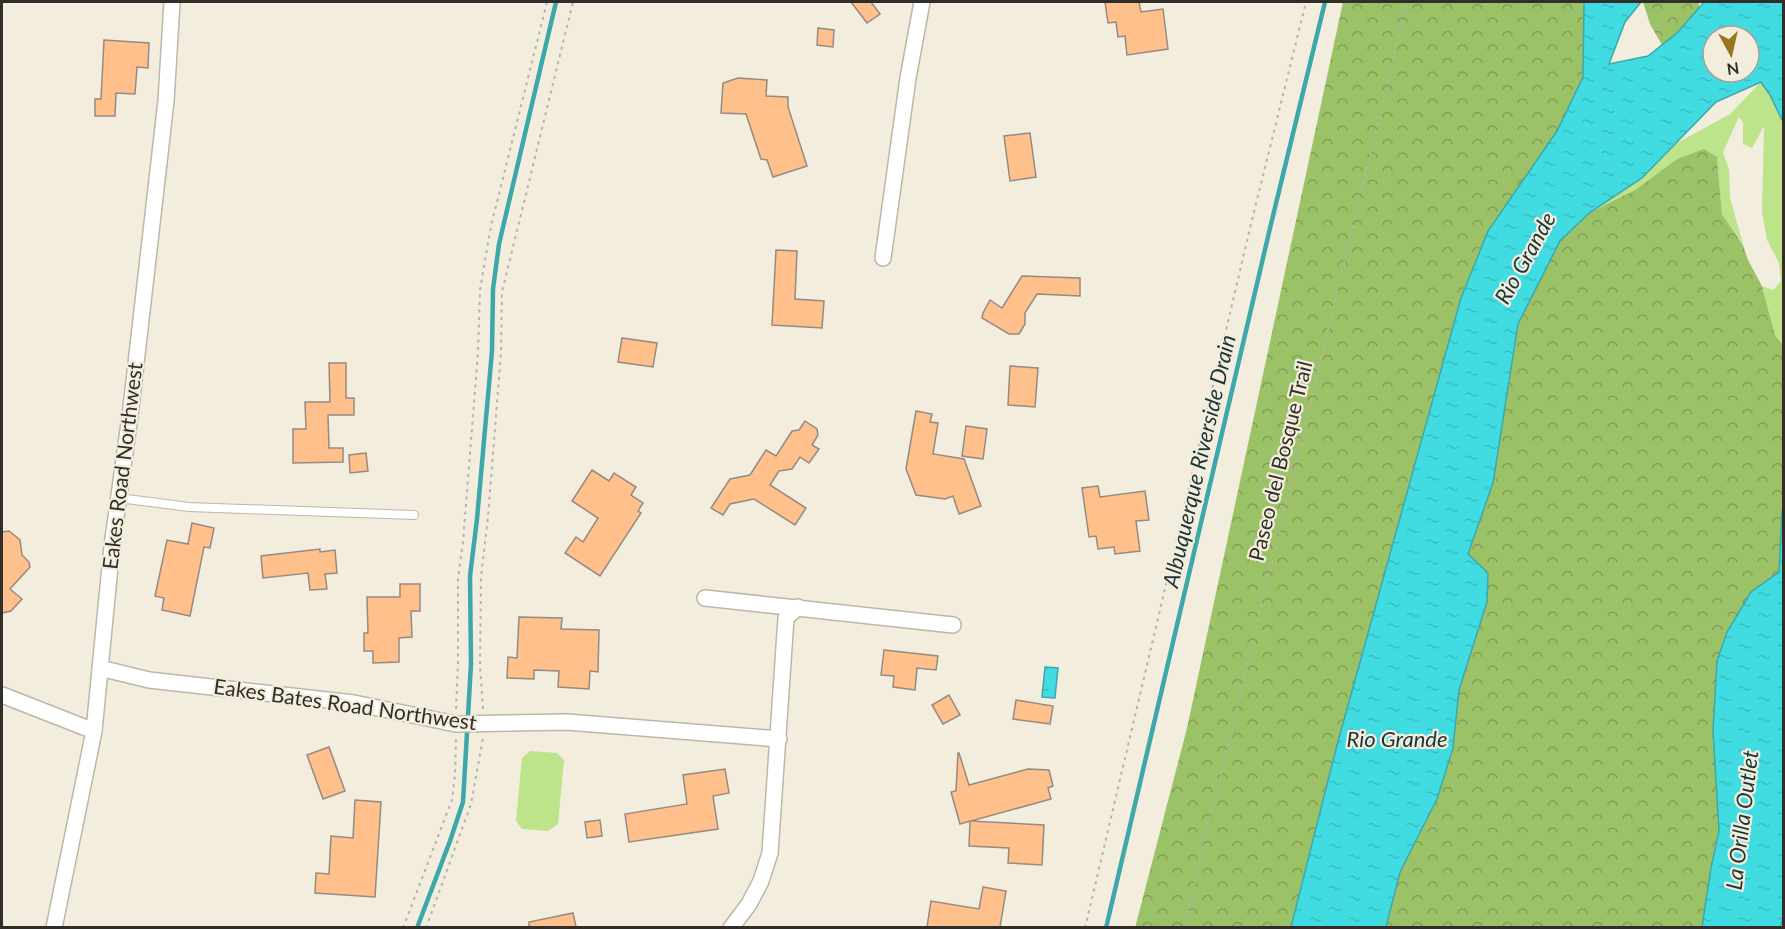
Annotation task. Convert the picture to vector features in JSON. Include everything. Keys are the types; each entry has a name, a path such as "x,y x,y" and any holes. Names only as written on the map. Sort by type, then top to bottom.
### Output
{"street":[{"name":"Eakes Road Northwest","path":"54,927 94,731 112,546 130,416 164,113 172,2"},
{"path":"883,258 908,78 922,2"},
{"path":"705,598 953,625"},
{"path":"731,927 749,904 761,880 770,853 786,618 798,607"},
{"name":"Eakes Bates Road Northwest","path":"100,668 149,680 354,703 456,724 567,722 779,739"},
{"path":"2,695 94,731"}],"lane":[{"path":"119,498 189,507 414,515"}],"path":[{"path":"403,927 452,800 455,775 458,578 478,352 480,290 491,226 547,2"},
{"path":"426,927 471,804 484,733 480,666 481,577 501,353 502,292 573,2"},
{"path":"1085,927 1251,224 1306,2"},
{"name":"Paseo del Bosque Trail","path":"1184,927 1407,2"}],"green space":[{"path":"1343,2 1584,2 1583,77 1557,131 1488,231 1461,298 1337,745 1291,927 1135,928 1187,728"},
{"path":"1643,2 1699,2 1699,8 1678,32 1662,45 1650,24"},
{"path":"1761,82 1783,122 1783,345 1775,335 1762,286 1773,290 1781,281 1779,263 1767,240 1762,212 1764,126 1752,148 1743,144 1743,123 1739,117 1723,152 1729,170 1730,198 1743,244 1722,214 1717,157 1677,159 1635,190 1589,213 1642,178 1677,143 1730,114"},
{"path":"1704,149 1717,157 1722,214 1743,245 1762,286 1775,335 1783,345 1784,509 1779,572 1751,592 1717,661 1713,731 1719,831 1702,927 1386,928 1400,872 1437,799 1453,748 1459,690 1487,602 1468,555 1493,483 1518,324 1560,241 1589,213 1635,190 1677,159"},
{"path":"530,751 557,753 564,760 558,824 548,831 522,829 516,821 522,758"}],"water":[{"name":"Rio Grande","path":"1584,2 1641,2 1625,22 1609,64 1648,56 1678,32 1704,2 1783,2 1783,122 1761,82 1761,24 1701,24 1701,84 1756,84 1716,102 1642,178 1589,213 1560,241 1518,324 1493,483 1468,554 1488,573 1487,602 1459,690 1453,748 1437,799 1400,872 1386,927 1291,927 1337,745 1461,298 1488,231 1557,131 1583,77"},
{"name":"La Orilla Outlet","path":"1783,509 1783,919 1780,927 1702,927 1719,831 1713,731 1717,661 1727,632 1751,592 1779,572"},
{"path":"1045,667 1058,668 1055,698 1042,697"}],"building":[{"path":"851,2 871,2 880,14 867,23"},
{"path":"1105,2 1139,2 1141,12 1163,9 1168,49 1127,55 1125,36 1118,37 1116,22 1108,23"},
{"path":"818,28 834,30 833,47 817,45"},
{"path":"104,40 149,43 148,68 137,67 135,94 116,93 115,116 95,116 95,99 101,99"},
{"path":"738,78 767,80 766,96 788,97 788,107 807,166 773,177 767,160 761,159 746,114 721,113 723,83"},
{"path":"1030,133 1036,177 1010,181 1004,136"},
{"path":"776,250 797,251 795,299 824,301 822,328 772,325"},
{"path":"1022,276 1080,278 1080,296 1037,294 1025,313 1025,324 1019,334 1009,334 982,318 983,313 990,300 1002,308"},
{"path":"622,338 657,343 653,367 618,362"},
{"path":"329,363 346,363 346,398 354,398 354,415 328,415 329,448 343,448 343,462 293,463 293,429 306,429 305,402 330,402"},
{"path":"1010,366 1038,368 1035,407 1008,405"},
{"path":"916,411 932,414 930,422 938,423 933,454 964,459 981,506 959,514 953,496 945,499 916,495 906,469"},
{"path":"805,421 817,429 818,435 812,445 819,449 809,463 800,457 792,469 779,471 770,485 806,508 795,525 754,499 730,504 723,515 711,508 730,479 750,475 766,450 776,456 792,431 799,430"},
{"path":"966,426 987,429 983,459 962,456"},
{"path":"366,453 368,471 350,473 349,455"},
{"path":"592,470 609,481 614,473 636,487 631,495 643,503 638,511 641,513 600,576 565,553 576,537 583,542 598,518 572,501"},
{"path":"1098,486 1100,497 1145,491 1149,520 1136,521 1140,551 1115,554 1114,547 1098,549 1096,536 1089,537 1082,488"},
{"path":"192,523 214,528 210,548 204,547 190,616 162,610 164,598 155,596 167,540 188,544"},
{"path":"9,531 20,540 22,555 29,562 30,567 10,589 22,599 11,611 2,613 2,532"},
{"path":"320,549 320,552 335,550 337,573 325,574 327,589 310,590 308,573 263,578 261,556"},
{"path":"400,584 420,584 420,611 411,611 412,637 399,638 399,662 373,663 373,651 364,651 364,633 368,633 367,597 400,597"},
{"path":"519,617 562,618 561,629 599,630 598,672 590,671 589,689 558,687 559,671 534,670 534,679 507,678 508,657 517,658"},
{"path":"884,650 938,656 936,670 917,668 915,690 893,687 894,676 881,675"},
{"path":"949,695 960,715 943,724 932,705"},
{"path":"1016,700 1053,706 1050,724 1013,719"},
{"path":"329,747 345,791 323,799 307,755"},
{"path":"958,753 969,785 1028,769 1049,770 1053,786 1048,788 1051,799 971,821 1044,825 1042,865 1008,863 1009,848 969,846 970,821 960,824 951,792 956,791"},
{"path":"725,769 729,793 713,796 718,829 629,842 625,814 687,804 683,775"},
{"path":"355,800 381,802 375,897 315,893 316,873 329,874 331,836 353,838"},
{"path":"600,820 602,836 587,838 585,822"},
{"path":"983,887 1006,891 1000,927 927,927 931,901 979,909"},
{"path":"573,913 576,927 529,927 529,922"}],"waterway":[{"path":"417,928 463,802 471,664 470,576 492,351 493,289 499,244 556,2"},
{"name":"Albuquerque Riverside Drain","path":"1106,928 1325,2"}]}
